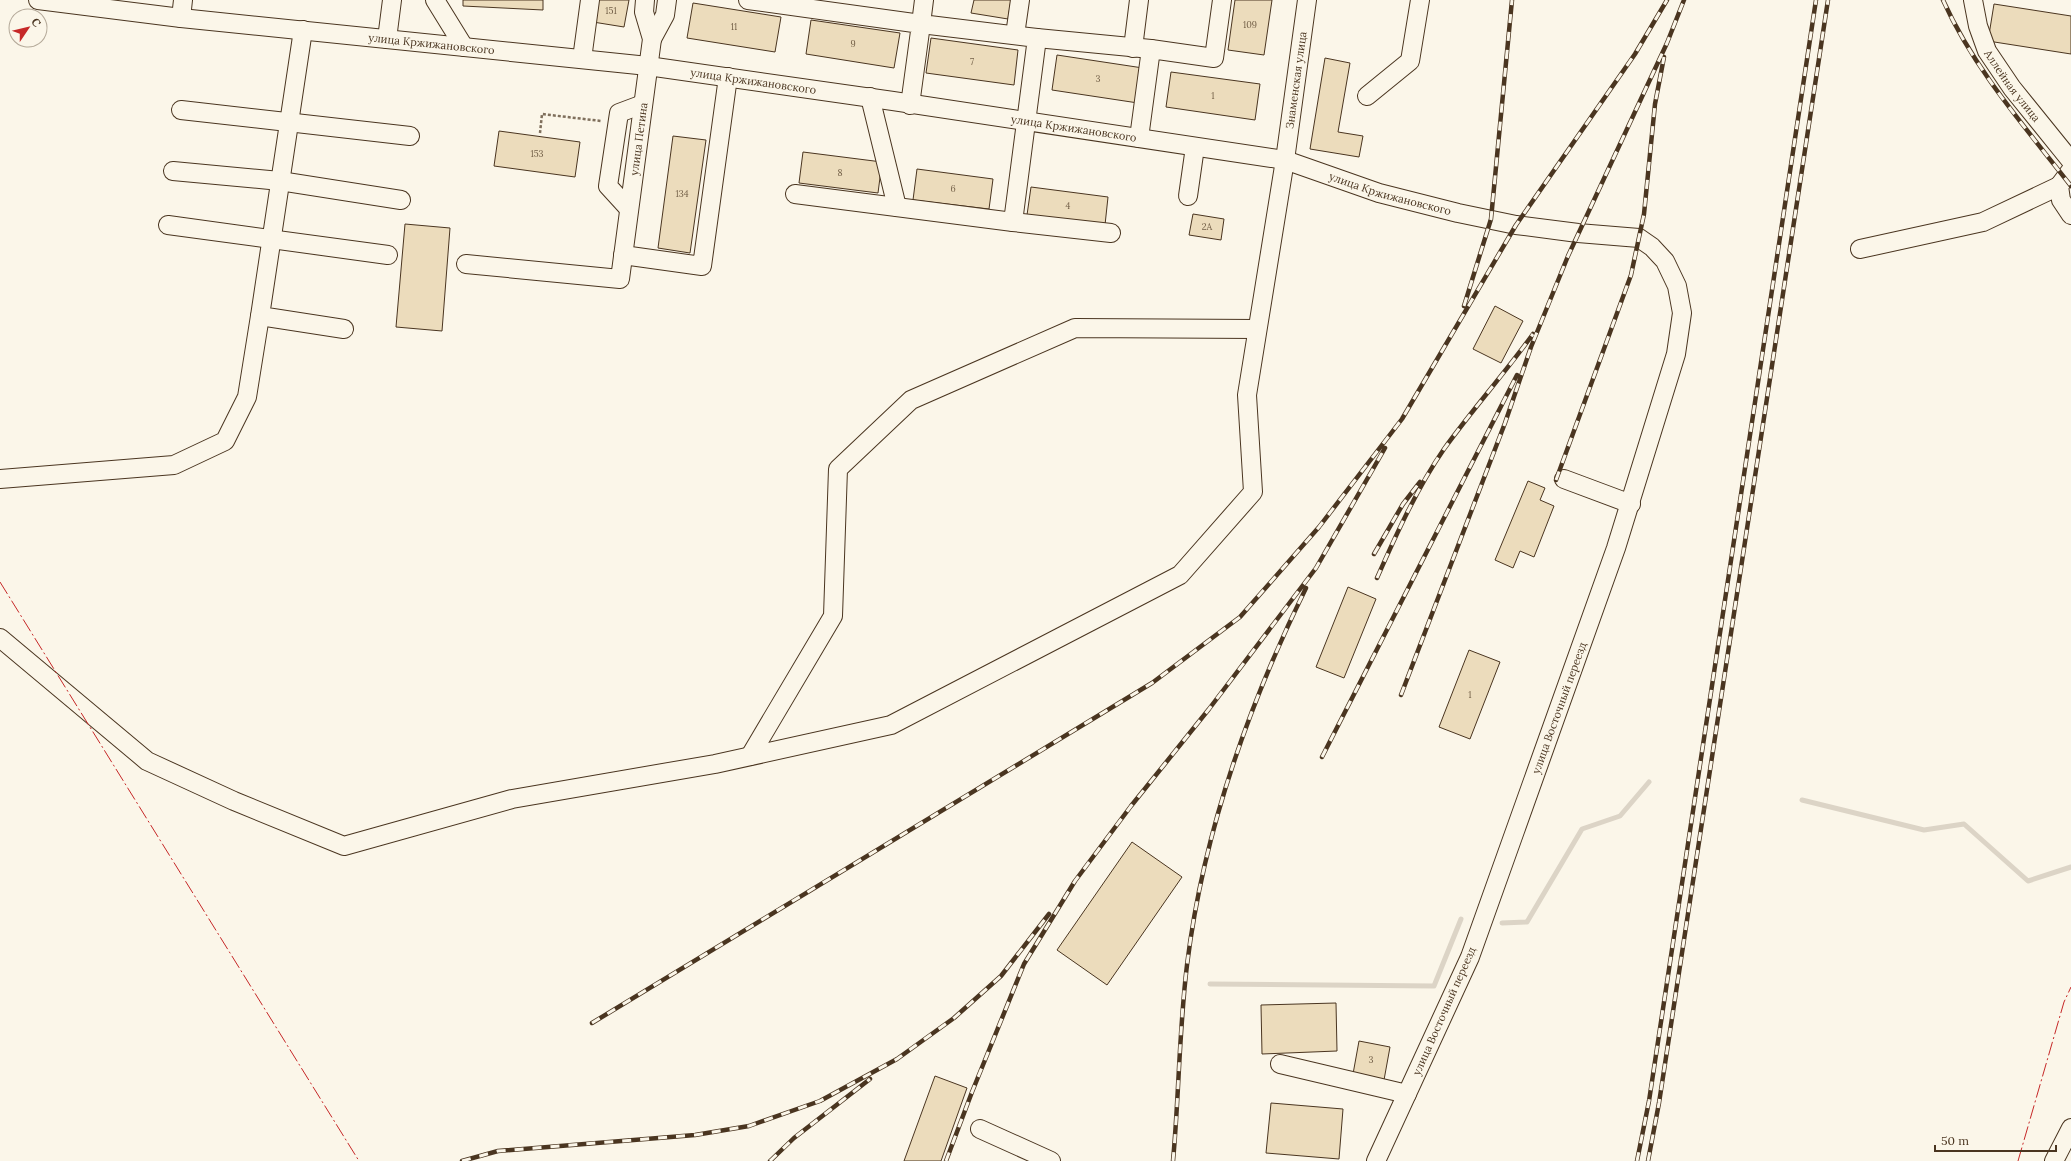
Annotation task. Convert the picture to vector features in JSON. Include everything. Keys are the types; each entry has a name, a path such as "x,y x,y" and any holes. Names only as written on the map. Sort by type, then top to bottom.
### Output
{"street":[{"name":"улица Кржижановского","path":"38,0 181,18 648,66 1285,160 1379,193 1458,213 1516,225 1578,233 1639,238 1652,247"},
{"path":"181,18 183,0"},
{"path":"387,39 392,0"},
{"path":"435,0 464,47"},
{"path":"582,59 590,0"},
{"name":"улица Петина","path":"466,264 620,279 652,39 644,12 646,0"},
{"path":"652,39 665,16 667,0"},
{"path":"748,0 921,24 1214,58 1222,0"},
{"path":"910,104 924,0"},
{"path":"1015,35 1020,0"},
{"path":"1133,48 1139,0"},
{"name":"Знаменская улица","path":"0,638 147,761 234,801 344,846 512,799 750,756 891,725 1180,575 1253,492 1247,395 1285,160 1307,0"},
{"path":"1367,96 1410,61 1420,0"},
{"name":"Аллейная улица","path":"1973,0 1978,26 1987,51 2012,88 2071,161"},
{"path":"0,479 174,465 225,441 247,397 302,30"},
{"path":"1013,222 1037,38"},
{"path":"1139,138 1151,50"},
{"path":"623,255 702,266 728,77"},
{"path":"870,98 897,207"},
{"path":"629,209 608,186 619,113 643,104"},
{"path":"180,110 410,136"},
{"path":"1188,196 1195,147"},
{"path":"1860,249 1983,222 2059,186 2071,170"},
{"path":"173,171 280,181 401,200"},
{"path":"2059,186 2061,200 2071,215"},
{"path":"795,194 1111,233"},
{"path":"168,226 388,255"},
{"name":"улица Восточный переезд","path":"1376,1161 1470,957 1631,504 1676,354 1682,313 1677,286 1665,262 1652,247"},
{"path":"260,316 344,329"},
{"path":"750,756 833,616 838,469 911,400 1075,328 1258,329"},
{"path":"1564,479 1631,504"},
{"path":"1280,1064 1406,1094"},
{"path":"2054,1161 2071,1128"},
{"path":"980,1129 1051,1161"}],"path":[{"path":"540,132 542,114 617,123"}],"building":[{"path":"463,0 543,0 543,10 463,6"},
{"path":"597,0 629,0 624,27 593,22"},
{"path":"974,0 1011,0 1008,19 971,13"},
{"path":"1235,0 1272,0 1264,55 1228,50"},
{"path":"693,3 781,17 775,52 687,38"},
{"path":"1994,4 2071,16 2071,54 1988,41"},
{"path":"811,20 900,33 894,68 806,54"},
{"path":"931,38 1018,50 1014,85 926,73"},
{"path":"1057,55 1143,68 1138,103 1052,90"},
{"path":"1325,58 1350,63 1338,132 1363,136 1359,157 1310,149"},
{"path":"1171,72 1260,84 1255,120 1166,107"},
{"path":"499,131 580,142 575,177 494,166"},
{"path":"673,136 706,140 690,253 658,248"},
{"path":"803,152 882,162 878,193 799,183"},
{"path":"917,169 993,179 989,209 913,200"},
{"path":"1031,187 1108,197 1105,225 1027,215"},
{"path":"1193,214 1224,219 1221,240 1189,235"},
{"path":"405,224 450,228 442,331 396,327"},
{"path":"1495,306 1523,321 1501,363 1473,349"},
{"path":"1528,481 1545,488 1540,500 1554,506 1534,557 1520,551 1513,568 1495,560"},
{"path":"1348,587 1376,599 1344,678 1316,667"},
{"path":"1469,650 1500,662 1470,739 1439,727"},
{"path":"1132,842 1182,877 1107,985 1057,950"},
{"path":"1336,1003 1337,1051 1262,1054 1261,1005"},
{"path":"1359,1041 1390,1047 1384,1080 1353,1074"},
{"path":"935,1076 967,1088 941,1161 904,1161"},
{"path":"1271,1103 1343,1109 1339,1159 1266,1153"}],"waterway":[{"path":"1502,923 1527,922 1582,829 1620,816 1649,782"},
{"path":"1802,800 1924,830 1964,824 2028,881 2071,867"},
{"path":"1210,984 1434,986 1461,919"}],"railway":[{"path":"1464,306 1491,219 1512,0"},
{"path":"592,1023 1152,683 1240,617 1319,527 1402,419 1516,225 1635,54 1667,0"},
{"path":"1401,695 1505,423 1531,347 1568,256 1667,43 1684,0"},
{"path":"1637,1161 1649,1101 1816,0"},
{"path":"1648,1161 1659,1103 1828,0"},
{"path":"1943,0 1985,74 2001,97 2071,186"},
{"path":"1556,480 1631,275 1644,214 1655,104 1664,57"},
{"path":"1377,578 1408,512 1434,464 1455,434 1533,334"},
{"path":"1322,757 1517,375"},
{"path":"946,1161 972,1092 1024,964 1075,881 1131,806 1209,709 1316,568 1385,448"},
{"path":"1374,554 1403,504 1420,482"},
{"path":"1173,1161 1184,989 1194,916 1204,867 1216,819 1247,725 1265,678 1306,588"},
{"path":"462,1161 498,1151 695,1135 749,1126 820,1101 897,1059 954,1018 1001,976 1049,914"},
{"path":"770,1161 794,1138 870,1079"}],"power":[{"path":"0,582 359,1161"},
{"path":"2018,1161 2064,1002 2071,987"}]}
